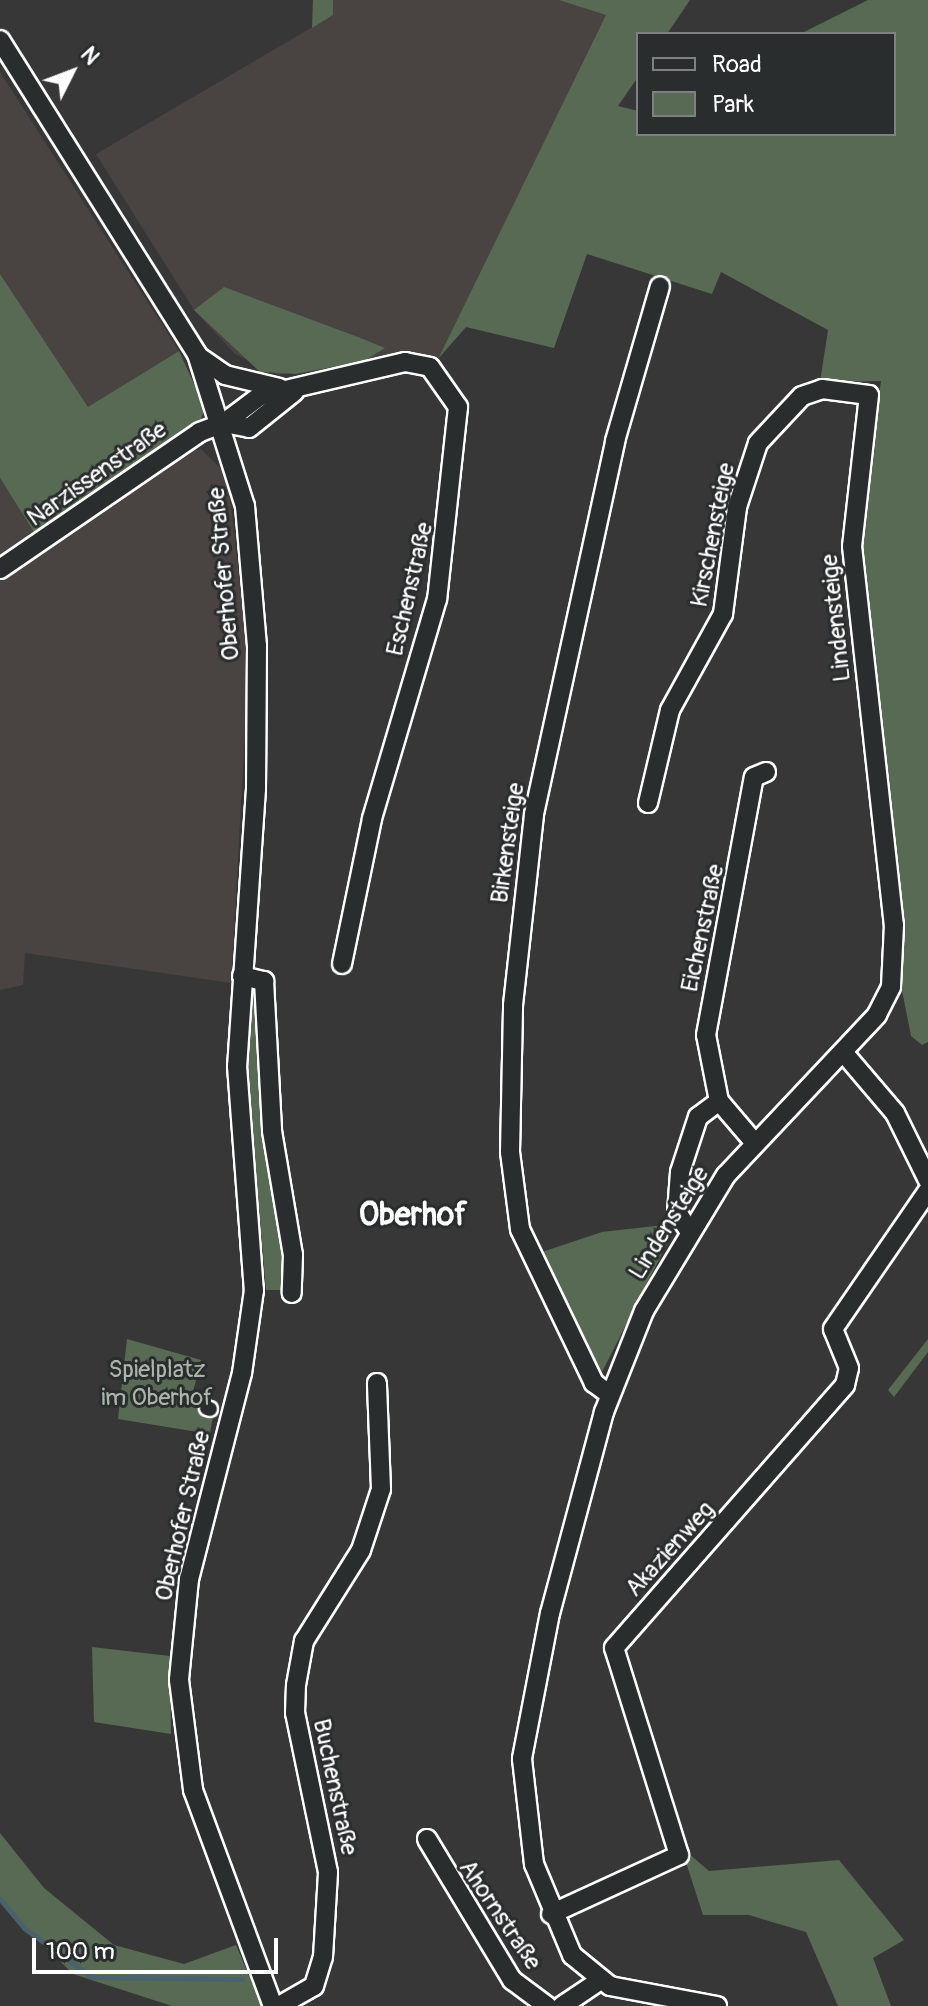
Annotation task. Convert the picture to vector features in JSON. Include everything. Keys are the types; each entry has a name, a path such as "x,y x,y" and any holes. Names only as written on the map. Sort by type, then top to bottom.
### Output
{"street":[{"name":"Oberhofer Straße","path":"0,40 6,61 197,354 224,423 245,506 257,646 254,849 242,976 238,1103 254,1290 242,1373 184,1610 180,1706 186,1763 211,1851 276,2006"},
{"name":"Birkensteige","path":"609,1394 594,1383 520,1229 510,1152 513,1005 534,814 612,454 660,286"},
{"path":"197,354 225,375 294,392"},
{"name":"Eschenstraße","path":"224,423 260,396 294,392 383,366 422,363 443,379 458,407 437,599 358,871 342,964"},
{"name":"Kirschensteige","path":"648,803 670,710 723,614 737,507 758,443 802,396 822,389 869,395"},
{"name":"Lindensteige","path":"599,1981 572,1955 551,1914 524,1799 527,1715 609,1394 688,1229 754,1142 877,1015 895,955 852,546 869,395"},
{"name":"Narzissenstraße","path":"0,569 200,432 224,423"},
{"name":"Eichenstraße","path":"754,1142 719,1101 707,1054 709,1018 754,777 766,772"},
{"path":"242,976 264,981 272,1131 293,1255 292,1293"},
{"path":"843,1052 895,1113 928,1180"},
{"path":"688,1229 677,1212 680,1172 698,1117 719,1101"},
{"name":"Akazienweg","path":"551,1914 679,1855 614,1648 845,1385 849,1368 833,1329 928,1191"},
{"name":"Buchenstraße","path":"276,2006 314,1986 323,1957 327,1860 296,1723 296,1685 304,1641 361,1550 381,1489 377,1383"},
{"name":"Ahornstraße","path":"427,1839 512,1980 547,2006"},
{"path":"562,2006 599,1981 717,2006"}],"shaded area":[{"path":"333,0 559,0 607,14 438,359 385,357 278,375 235,354 194,310 96,154 333,15"},
{"path":"0,72 179,351 88,408 0,274"},
{"path":"201,449 224,472 230,497 249,663 231,983 25,953 23,985 0,990 0,572 183,453"},
{"path":"0,478 37,537 0,562"}],"green space":[{"path":"313,0 333,0 333,15 312,28"},
{"path":"559,0 690,0 668,32 636,32 636,80 618,106 636,110 636,136 896,136 896,32 804,32 868,0 928,0 928,1042 922,1045 911,1036 899,975 903,950 860,544 881,381 820,382 828,330 721,272 712,294 587,254 554,348 466,327 438,359 606,15"},
{"path":"0,274 88,407 179,351 205,408 198,428 37,537 0,478"},
{"path":"224,287 385,348 364,361 296,374 260,372 194,310"},
{"path":"251,994 257,994 289,1290 266,1290 247,1068"},
{"path":"664,1225 673,1232 602,1372 536,1254 602,1232"},
{"name":"Spielplatz im Oberhof","path":"127,1339 201,1360 191,1400 214,1409 210,1434 118,1419"},
{"path":"928,1339 928,1352 894,1397 888,1390"},
{"path":"92,1647 170,1656 171,1734 94,1722"},
{"path":"0,1833 44,1888 114,1945 184,1964 236,1945 262,2006 172,2006 73,1974 0,1902"},
{"path":"681,1847 709,1871 839,1860 904,1940 873,1958 891,2006 838,2006 806,1932 749,1915 703,1915"}],"waterway":[{"path":"0,1899 24,1928 92,1977 242,1979"}],"district":[{"name":"Oberhof","path":"413,1215"}]}
